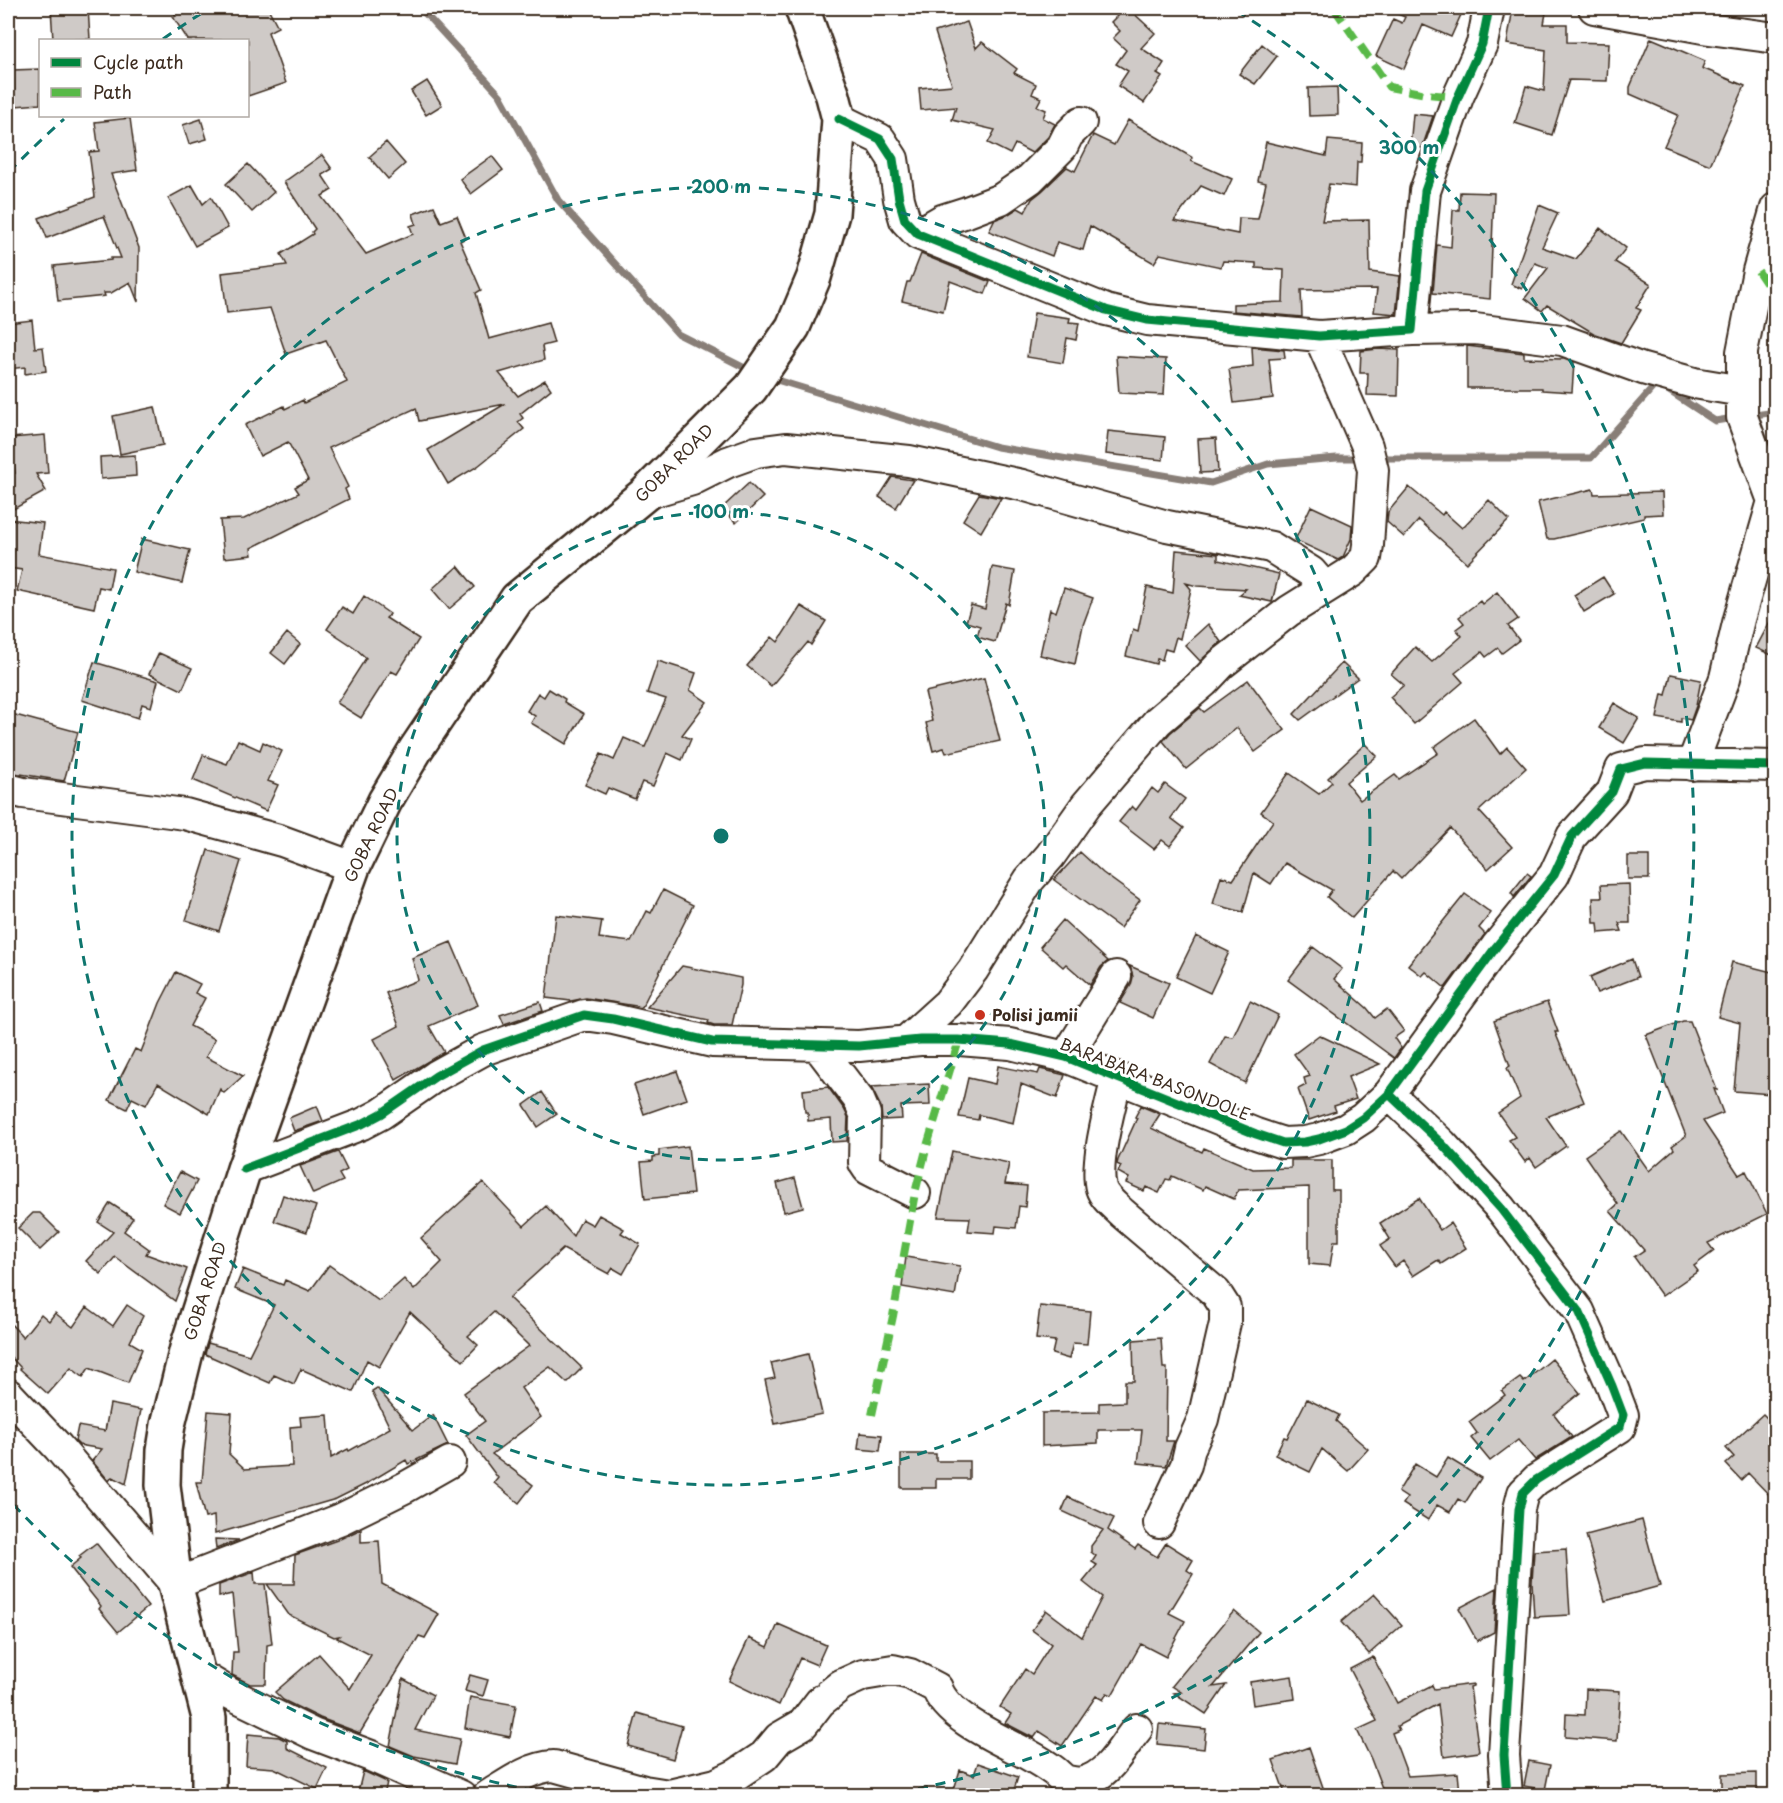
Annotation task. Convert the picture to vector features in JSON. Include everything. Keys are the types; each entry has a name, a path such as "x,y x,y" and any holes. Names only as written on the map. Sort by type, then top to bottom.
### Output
{"main road":[{"name":"GOBA ROAD","path":"209,1796 209,1718 175,1584 164,1485 164,1450 187,1347 244,1168 353,867 385,801 416,749 517,599 645,494 751,388 793,327 814,277 832,214 839,119 802,8"}],"street":[{"path":"1412,330 1425,191 1458,97 1482,44 1489,8"},
{"path":"1594,8 1709,29 1776,38"},
{"path":"839,119 880,139 893,159 904,219 918,234 1106,310 1157,321 1319,336 1412,330 1475,329 1562,340 1643,369 1694,383 1742,391"},
{"path":"918,234 942,219 1001,199 1030,179 1062,147 1068,135 1081,122"},
{"path":"1776,208 1758,271 1742,351 1742,417 1773,501 1739,619 1725,678 1692,765 1776,766"},
{"path":"905,1042 948,1003 973,970 1029,880 1050,856 1093,796 1158,721 1204,682 1221,664 1288,611 1353,571 1366,558 1374,470 1367,446 1319,336"},
{"path":"645,494 692,480 728,462 756,452 786,448 909,461 1022,485 1167,526 1271,547 1311,572 1325,588"},
{"name":"BARABARA BASONDOLE","path":"244,1168 362,1124 381,1114 436,1076 483,1050 581,1016 592,1015 712,1042 859,1046 959,1040 1010,1044 1066,1057 1283,1143 1319,1140 1346,1129 1364,1118 1389,1094 1496,946 1554,875 1572,836 1612,792 1621,769 1645,763 1692,765"},
{"path":"8,789 23,793 185,814 282,841 353,867"},
{"path":"1066,1057 1116,976"},
{"path":"817,1045 859,1100 866,1114 864,1163 868,1169 915,1192"},
{"path":"1117,1077 1100,1160 1101,1188 1122,1213 1216,1293 1226,1307 1226,1323 1203,1419 1190,1448 1186,1465 1160,1522"},
{"path":"1389,1094 1442,1144 1502,1209 1562,1286 1579,1311 1623,1415 1620,1427 1536,1480 1523,1494 1519,1509 1504,1755 1507,1796"},
{"path":"8,1394 58,1447 175,1584 341,1519 450,1462"},
{"path":"488,1796 533,1769 545,1766 564,1768 644,1791 669,1795 716,1784 737,1774 764,1756 779,1738 803,1724 820,1702 841,1685 863,1675 893,1670 910,1674 937,1688 940,1698 970,1722 1006,1744 1028,1754 1065,1780 1081,1783 1095,1777 1115,1761 1124,1744 1137,1729"},
{"path":"198,1674 231,1694 313,1734 371,1756 461,1796"}],"building":[{"path":"51,8 88,8 90,39 53,39"},
{"path":"170,8 268,8 278,27 268,32 286,83 249,96 249,39 187,39 173,17 176,16"},
{"path":"1125,8 1128,8 1155,33 1141,48 1164,63 1157,74 1162,77 1144,103 1118,86 1128,71 1116,64 1126,50 1113,38 1120,31 1111,22"},
{"path":"1383,8 1464,8 1451,37 1423,25 1404,69 1376,56 1393,19 1402,23 1405,17"},
{"path":"1513,8 1546,13 1544,24 1567,24 1567,42 1609,43 1607,81 1569,80 1552,135 1515,123 1526,86 1544,91 1546,50 1507,44"},
{"path":"967,22 976,48 982,42 1017,69 1014,73 1036,84 1032,94 1041,98 1037,106 1046,110 1043,118 1055,124 1048,137 1032,153 1015,144 1010,154 988,143 995,130 952,120 956,107 921,110 919,88 952,85 935,32"},
{"path":"1651,38 1705,61 1702,68 1745,86 1710,165 1664,146 1678,115 1630,94 1630,87"},
{"path":"1262,44 1277,56 1255,84 1239,74"},
{"path":"39,69 39,104 15,106 13,70"},
{"path":"427,81 442,105 426,115 411,91"},
{"path":"1337,87 1338,115 1309,116 1308,88"},
{"path":"1413,114 1433,116 1422,148 1410,147"},
{"path":"130,118 137,170 111,174 139,248 138,302 130,282 111,293 104,293 105,296 58,301 54,266 121,258 104,216 47,238 39,218 95,197 89,152 99,151 95,122"},
{"path":"201,119 207,139 189,144 183,125"},
{"path":"1128,120 1193,158 1191,161 1232,179 1224,196 1201,186 1174,221 1238,234 1239,218 1258,219 1266,183 1258,181 1266,142 1326,156 1328,140 1362,143 1361,162 1357,162 1356,187 1329,184 1322,221 1369,220 1370,272 1400,276 1396,314 1374,312 1377,289 1301,290 1302,317 1233,311 1233,304 1283,302 1284,270 1256,268 1256,263 1223,261 1221,267 1160,254 1154,263 1090,226 1083,250 1057,242 1052,256 989,231 994,220 1018,208 1025,212 1032,199 1067,167 1075,171 1093,135 1114,145"},
{"path":"386,142 405,164 388,179 369,157"},
{"path":"322,155 332,169 322,175 332,190 322,196 366,254 413,234 410,226 416,224 413,214 434,206 441,222 457,216 466,238 460,241 481,290 476,293 489,339 548,323 554,343 542,346 544,360 499,373 518,396 545,380 551,389 520,414 523,418 518,422 524,429 478,466 448,484 428,450 505,404 419,421 416,408 329,448 348,487 345,489 349,499 251,548 252,555 224,558 220,520 244,519 299,493 295,487 308,480 288,442 260,456 245,425 284,406 285,409 303,400 304,403 347,382 326,340 286,354 270,308 227,313 222,273 287,265 281,254 313,234 315,229 284,182"},
{"path":"492,156 503,170 471,194 460,179"},
{"path":"248,164 274,192 252,212 226,184"},
{"path":"192,185 203,204 211,197 228,228 195,246 168,198"},
{"path":"1460,192 1494,193 1490,299 1433,293 1437,245 1451,247 1453,210 1459,210"},
{"path":"1539,205 1558,213 1542,247 1576,259 1600,228 1626,248 1615,262 1651,284 1636,308 1641,310 1621,343 1595,334 1547,305 1542,311 1525,298 1548,268 1535,263 1522,289 1511,284"},
{"path":"921,254 990,282 985,294 950,281 943,311 902,301 907,282 910,282"},
{"path":"1034,313 1070,318 1069,322 1079,323 1076,340 1067,338 1063,363 1027,357"},
{"path":"32,320 35,348 43,347 46,371 25,374 25,367 8,369 8,323"},
{"path":"1467,346 1524,353 1524,358 1564,359 1574,363 1572,392 1542,390 1542,388 1467,388"},
{"path":"1252,347 1284,350 1285,358 1269,359 1273,398 1234,403 1229,369 1253,366"},
{"path":"1399,350 1398,396 1367,395 1368,373 1360,373 1361,351"},
{"path":"1116,356 1166,359 1164,395 1119,393"},
{"path":"155,407 163,445 120,454 113,416"},
{"path":"1108,431 1165,437 1163,460 1106,454"},
{"path":"45,435 48,473 36,474 46,491 8,512 8,472 15,473 11,438"},
{"path":"1216,438 1218,472 1200,473 1198,439"},
{"path":"135,455 136,476 101,479 100,457"},
{"path":"892,477 913,480 896,508 879,497"},
{"path":"749,483 763,497 736,523 722,508"},
{"path":"1409,487 1442,515 1444,512 1462,528 1489,500 1509,520 1467,563 1419,520 1404,537 1387,522 1388,512"},
{"path":"1593,489 1594,494 1662,492 1663,514 1644,515 1644,518 1547,539 1538,502"},
{"path":"979,494 1001,498 981,532 963,520"},
{"path":"1311,506 1352,525 1351,539 1343,557 1338,560 1295,540"},
{"path":"8,519 43,523 39,554 113,568 109,589 99,587 94,608 17,591 22,570 8,568"},
{"path":"142,539 190,550 182,583 134,572"},
{"path":"1176,550 1218,554 1218,560 1279,574 1272,602 1239,595 1246,589 1197,586 1186,583 1191,589 1180,639 1176,637 1172,651 1165,649 1162,660 1157,659 1156,664 1126,656 1133,629 1138,631 1147,587 1173,593"},
{"path":"458,566 475,587 449,609 432,589"},
{"path":"992,567 1015,571 1009,605 1006,603 995,642 977,637 980,626 966,622 971,605 985,609"},
{"path":"1603,577 1614,594 1584,612 1574,595"},
{"path":"1064,588 1093,598 1083,625 1075,664 1040,655 1050,609 1056,612"},
{"path":"1497,592 1518,619 1508,626 1519,640 1502,653 1498,648 1486,657 1482,652 1455,673 1463,682 1414,724 1390,697 1404,685 1391,674 1415,647 1432,662 1462,636 1456,629 1464,623 1459,617 1480,601 1482,604"},
{"path":"364,596 390,614 386,618 419,639 397,674 391,671 361,718 337,703 366,658 327,629 342,607 353,614"},
{"path":"801,606 826,621 811,645 808,642 771,686 747,666 772,637 778,642"},
{"path":"1776,610 1776,657 1756,648"},
{"path":"1208,624 1221,642 1200,661 1185,645"},
{"path":"287,633 300,644 285,664 271,653"},
{"path":"159,653 192,668 182,690 149,674"},
{"path":"658,661 696,673 690,690 707,702 682,735 691,739 682,760 667,753 653,786 642,782 635,799 608,788 605,794 585,785 601,754 614,760 624,738 645,747 666,699 647,693"},
{"path":"94,662 158,681 151,707 142,704 138,718 82,700"},
{"path":"1342,663 1358,678 1300,720 1294,714"},
{"path":"1671,674 1701,680 1691,720 1681,718 1681,722 1657,718 1662,694 1666,695"},
{"path":"984,678 1000,741 946,753 944,748 933,751 926,723 932,721 925,692"},
{"path":"1248,680 1285,730 1255,752 1237,728 1186,769 1163,741 1200,708 1204,712"},
{"path":"549,689 565,699 564,702 584,714 566,744 531,723 535,716 527,711 538,693 544,697"},
{"path":"1614,703 1639,718 1624,743 1599,728"},
{"path":"8,713 78,732 64,781 8,772"},
{"path":"1474,718 1500,754 1507,747 1526,768 1479,811 1512,847 1488,869 1450,828 1401,879 1393,871 1352,918 1327,897 1332,890 1285,863 1271,884 1254,873 1243,912 1213,904 1221,876 1233,880 1273,821 1261,812 1289,773 1319,794 1332,782 1328,778 1365,744 1377,756 1346,782 1360,800 1395,775 1399,779 1438,753 1434,747"},
{"path":"238,740 260,750 263,742 282,751 268,781 278,785 266,811 193,780 203,755 227,764"},
{"path":"1165,784 1185,799 1171,818 1184,828 1170,846 1162,840 1154,849 1119,822 1132,806 1136,810 1152,788 1158,793"},
{"path":"208,850 241,861 219,931 186,920"},
{"path":"1080,852 1103,873 1140,900 1120,928 1054,880"},
{"path":"1628,856 1649,856 1649,879 1628,879"},
{"path":"1527,873 1531,876 1514,897 1511,893"},
{"path":"1629,884 1630,923 1619,923 1622,931 1599,933 1598,923 1594,923 1593,898 1602,898 1601,885"},
{"path":"663,890 693,905 642,1007 586,998 571,1001 546,998 556,915 602,921 599,938 631,942 647,911 651,913"},
{"path":"1465,894 1491,913 1479,928 1485,934 1445,988 1426,972 1422,976 1408,965"},
{"path":"1063,920 1108,961 1101,967 1090,985 1066,964 1063,967 1040,947"},
{"path":"1196,936 1229,952 1210,993 1176,977"},
{"path":"451,942 478,1005 429,1026 444,1052 396,1080 374,1039 399,1026 386,993 418,980 412,958"},
{"path":"1313,947 1342,969 1334,979 1375,1018 1387,1009 1404,1031 1394,1038 1401,1048 1394,1058 1288,980"},
{"path":"1632,959 1638,977 1597,993 1590,977"},
{"path":"1732,962 1776,973 1776,1015 1771,1034 1776,1034 1776,1048 1771,1094 1734,1091 1740,1023 1718,1017"},
{"path":"682,966 741,978 732,1025 714,1025 708,1023 709,1020 647,1007"},
{"path":"1130,966 1169,983 1153,1018 1120,1003 1131,985 1133,977"},
{"path":"176,972 200,984 195,993 205,998 190,1026 215,1039 206,1057 243,1076 224,1093 220,1089 209,1114 158,1083 146,1105 132,1098 127,1109 109,1100 135,1049 141,1052 160,1003"},
{"path":"1250,1001 1278,1015 1245,1083 1210,1064 1225,1036 1233,1037"},
{"path":"540,1002 543,1011 504,1024 500,1015"},
{"path":"1547,1002 1558,1032 1555,1032 1584,1102 1546,1117 1566,1146 1536,1167 1530,1158 1525,1162 1509,1140 1515,1137 1498,1113 1520,1098 1507,1068 1510,1066 1494,1021"},
{"path":"1683,1021 1690,1021 1717,1090 1714,1089 1723,1113 1703,1121 1739,1175 1746,1171 1767,1214 1708,1243 1714,1251 1694,1266 1698,1271 1662,1296 1634,1257 1644,1250 1610,1211 1618,1204 1585,1156 1621,1131 1649,1171 1674,1149 1672,1146 1686,1136 1646,1035"},
{"path":"1319,1035 1380,1064 1348,1077 1356,1099 1334,1106 1336,1111 1309,1120 1298,1089 1306,1085 1304,1078 1310,1076 1294,1054"},
{"path":"998,1066 1038,1074 1040,1069 1065,1075 1057,1098 1021,1084 1013,1123 979,1115 978,1120 959,1117 968,1078 995,1084"},
{"path":"677,1071 687,1099 644,1114 634,1085"},
{"path":"929,1084 930,1105 901,1106 902,1119 882,1120 881,1107 871,1087"},
{"path":"828,1087 848,1117 847,1141 832,1142 831,1119 808,1121 803,1090"},
{"path":"542,1092 557,1114 538,1127 524,1105"},
{"path":"317,1106 323,1121 294,1131 289,1118"},
{"path":"1141,1106 1160,1114 1151,1128 1202,1152 1204,1148 1253,1169 1291,1168 1291,1160 1332,1160 1332,1190 1339,1190 1339,1241 1334,1241 1330,1266 1309,1264 1309,1187 1238,1190 1234,1199 1205,1186 1203,1190 1172,1176 1170,1180 1166,1179 1159,1193 1146,1187 1144,1191 1126,1183 1129,1178 1118,1172 1121,1166 1117,1164"},
{"path":"688,1146 693,1194 645,1199 641,1162 653,1161 653,1157 659,1156 659,1150"},
{"path":"952,1151 1009,1163 1005,1184 1027,1186 1025,1207 1019,1206 1016,1228 996,1226 995,1233 968,1231 970,1218 938,1217"},
{"path":"338,1152 347,1170 339,1174 343,1181 313,1194 300,1166"},
{"path":"180,1172 197,1181 180,1213 163,1204"},
{"path":"795,1178 803,1207 784,1212 777,1183"},
{"path":"483,1182 524,1226 546,1206 573,1236 582,1219 593,1225 599,1215 624,1229 621,1233 640,1244 623,1274 613,1268 609,1274 563,1249 509,1298 582,1368 567,1383 550,1367 521,1388 541,1417 492,1454 533,1485 519,1503 494,1483 498,1478 466,1435 485,1421 464,1393 529,1346 494,1312 468,1336 478,1345 463,1361 410,1312 379,1367 367,1360 353,1392 301,1369 294,1384 274,1375 270,1383 205,1354 208,1343 249,1355 274,1305 235,1289 243,1269 283,1285 285,1280 310,1291 329,1265 379,1301 404,1279 414,1290 442,1262 421,1238"},
{"path":"283,1195 316,1206 307,1232 274,1221"},
{"path":"1419,1198 1440,1230 1450,1223 1466,1248 1441,1264 1438,1260 1413,1276 1403,1261 1395,1267 1380,1246 1390,1239 1380,1223"},
{"path":"110,1203 133,1218 124,1231 149,1249 146,1254 187,1269 175,1301 115,1257 101,1274 86,1261 113,1232 98,1222"},
{"path":"33,1213 40,1213 59,1232 40,1250 18,1228"},
{"path":"906,1257 960,1266 955,1296 902,1287"},
{"path":"127,1305 143,1316 130,1342 142,1349 128,1383 89,1368 83,1377 71,1368 48,1394 20,1369 8,1354 8,1321 23,1337 41,1314 49,1321 55,1313 73,1327 87,1307 113,1326"},
{"path":"1040,1306 1090,1311 1087,1344 1073,1343 1069,1359 1052,1354 1055,1341 1036,1339"},
{"path":"1161,1338 1163,1368 1167,1368 1166,1441 1174,1441 1166,1466 1138,1463 1142,1430 1098,1430 1098,1443 1042,1446 1042,1413 1099,1412 1099,1403 1125,1402 1125,1381 1134,1381 1133,1340"},
{"path":"808,1354 822,1414 775,1424 765,1380 775,1378 771,1363"},
{"path":"1552,1359 1580,1393 1554,1414 1572,1437 1535,1460 1518,1440 1490,1461 1471,1438 1477,1433 1469,1422 1505,1395 1502,1391 1520,1378 1524,1382"},
{"path":"377,1388 413,1430 433,1415 448,1445 408,1464 406,1460 336,1499 215,1534 214,1516 205,1518 196,1482 202,1482 208,1411 232,1413 229,1454 245,1469 292,1466 290,1427 301,1426 300,1417 328,1415 331,1458 348,1449 349,1451 390,1428 372,1391"},
{"path":"1307,1399 1339,1415 1336,1421 1368,1449 1348,1471 1322,1449 1310,1472 1275,1455 1284,1437 1287,1438"},
{"path":"110,1404 141,1410 126,1484 112,1477 109,1481 92,1461 102,1449 79,1445 75,1441 78,1426 105,1431"},
{"path":"1763,1414 1776,1427 1776,1502 1748,1473 1741,1480 1726,1464 1734,1457 1726,1448"},
{"path":"860,1433 882,1435 880,1451 858,1449"},
{"path":"901,1454 936,1454 936,1461 969,1461 969,1479 936,1479 936,1488 901,1488"},
{"path":"1448,1458 1481,1478 1465,1503 1458,1499 1450,1512 1437,1505 1428,1520 1403,1504 1407,1498 1398,1492 1415,1464 1436,1477"},
{"path":"1068,1497 1114,1518 1108,1530 1135,1549 1138,1545 1157,1557 1166,1543 1193,1560 1187,1570 1193,1574 1169,1613 1185,1621 1166,1657 1141,1644 1112,1695 1107,1693 1103,1700 1096,1696 1062,1746 1039,1731 1034,1738 1005,1723 1011,1714 1000,1707 1025,1669 1032,1674 1051,1644 1032,1630 1046,1610 1082,1637 1102,1597 1083,1582 1097,1565 1092,1562 1096,1556 1091,1552 1091,1546 1103,1530 1062,1511"},
{"path":"1642,1520 1660,1586 1605,1601 1586,1535"},
{"path":"361,1529 361,1542 379,1541 382,1584 439,1614 425,1638 419,1636 360,1733 320,1718 283,1700 275,1692 319,1654 350,1689 371,1655 337,1638 339,1636 334,1637 289,1615 267,1584 294,1584 295,1555"},
{"path":"215,1539 239,1540 216,1549"},
{"path":"96,1543 148,1607 118,1632 70,1567 81,1558 79,1556"},
{"path":"1566,1549 1570,1615 1534,1617 1532,1582 1534,1551"},
{"path":"254,1572 255,1584 265,1584 272,1644 267,1645 266,1684 250,1684 232,1675 233,1652 238,1652 232,1594 219,1597 219,1585"},
{"path":"1497,1588 1494,1632 1477,1641 1459,1608"},
{"path":"1374,1594 1402,1625 1369,1654 1341,1622"},
{"path":"1234,1611 1259,1632 1213,1687 1226,1685 1206,1714 1174,1693 1181,1692 1172,1686"},
{"path":"778,1624 826,1645 817,1665 800,1658 779,1705 729,1681 749,1638 768,1647"},
{"path":"1373,1657 1397,1703 1432,1685 1434,1689 1473,1684 1470,1687 1479,1752 1444,1757 1438,1704 1397,1726 1399,1730 1392,1733 1408,1776 1458,1773 1460,1793 1385,1796 1357,1730 1377,1721 1350,1669"},
{"path":"470,1675 488,1680 483,1696 465,1691"},
{"path":"1292,1676 1295,1699 1253,1705 1250,1682"},
{"path":"403,1679 433,1695 415,1730 460,1739 455,1764 414,1756 390,1746"},
{"path":"1586,1689 1620,1691 1617,1741 1565,1737 1566,1714 1585,1715"},
{"path":"470,1697 516,1705 510,1737 465,1728"},
{"path":"637,1713 682,1726 673,1759 628,1746"},
{"path":"1159,1724 1206,1729 1204,1749 1157,1744"},
{"path":"248,1734 279,1737 287,1741 287,1748 327,1768 317,1789 274,1768 246,1766"},
{"path":"1309,1747 1326,1796 1286,1796 1273,1760"},
{"path":"1529,1761 1550,1765 1545,1790 1524,1786"},
{"path":"978,1763 1018,1777 1012,1796 952,1796 960,1770 974,1775"},
{"path":"363,1771 387,1782 384,1796 357,1796"},
{"path":"1757,1773 1757,1796 1722,1796 1722,1774"}],"waterway":[{"path":"420,8 500,95 558,200 678,334 751,371"},
{"path":"770,378 997,447 1211,483 1268,464 1363,458"},
{"path":"1377,458 1591,458 1657,383 1715,421 1734,418"},
{"path":"1748,416 1776,412"}],"marked path":[{"path":"1334,8 1389,87 1458,97"},
{"path":"1758,271 1776,298"},
{"path":"872,1415 915,1193 959,1040"}],"cycle path":[{"path":"839,119 880,139 893,159 899,199 905,220 918,234 1106,310 1147,320 1319,336 1412,330 1425,191 1458,97 1482,44 1489,8"},
{"path":"244,1169 362,1124 381,1114 436,1076 483,1050 584,1015 613,1019 712,1042 859,1046 920,1040 959,1040 1010,1044 1066,1057 1283,1143 1319,1139 1346,1129 1363,1118 1389,1094 1496,947 1554,875 1572,836 1612,792 1621,769 1645,763 1776,766"},
{"path":"1389,1094 1442,1144 1501,1209 1579,1311 1623,1415 1620,1427 1536,1480 1523,1493 1519,1509 1504,1755 1507,1796"}],"place":[{"name":"Polisi jamii","path":"980,1015"}]}
